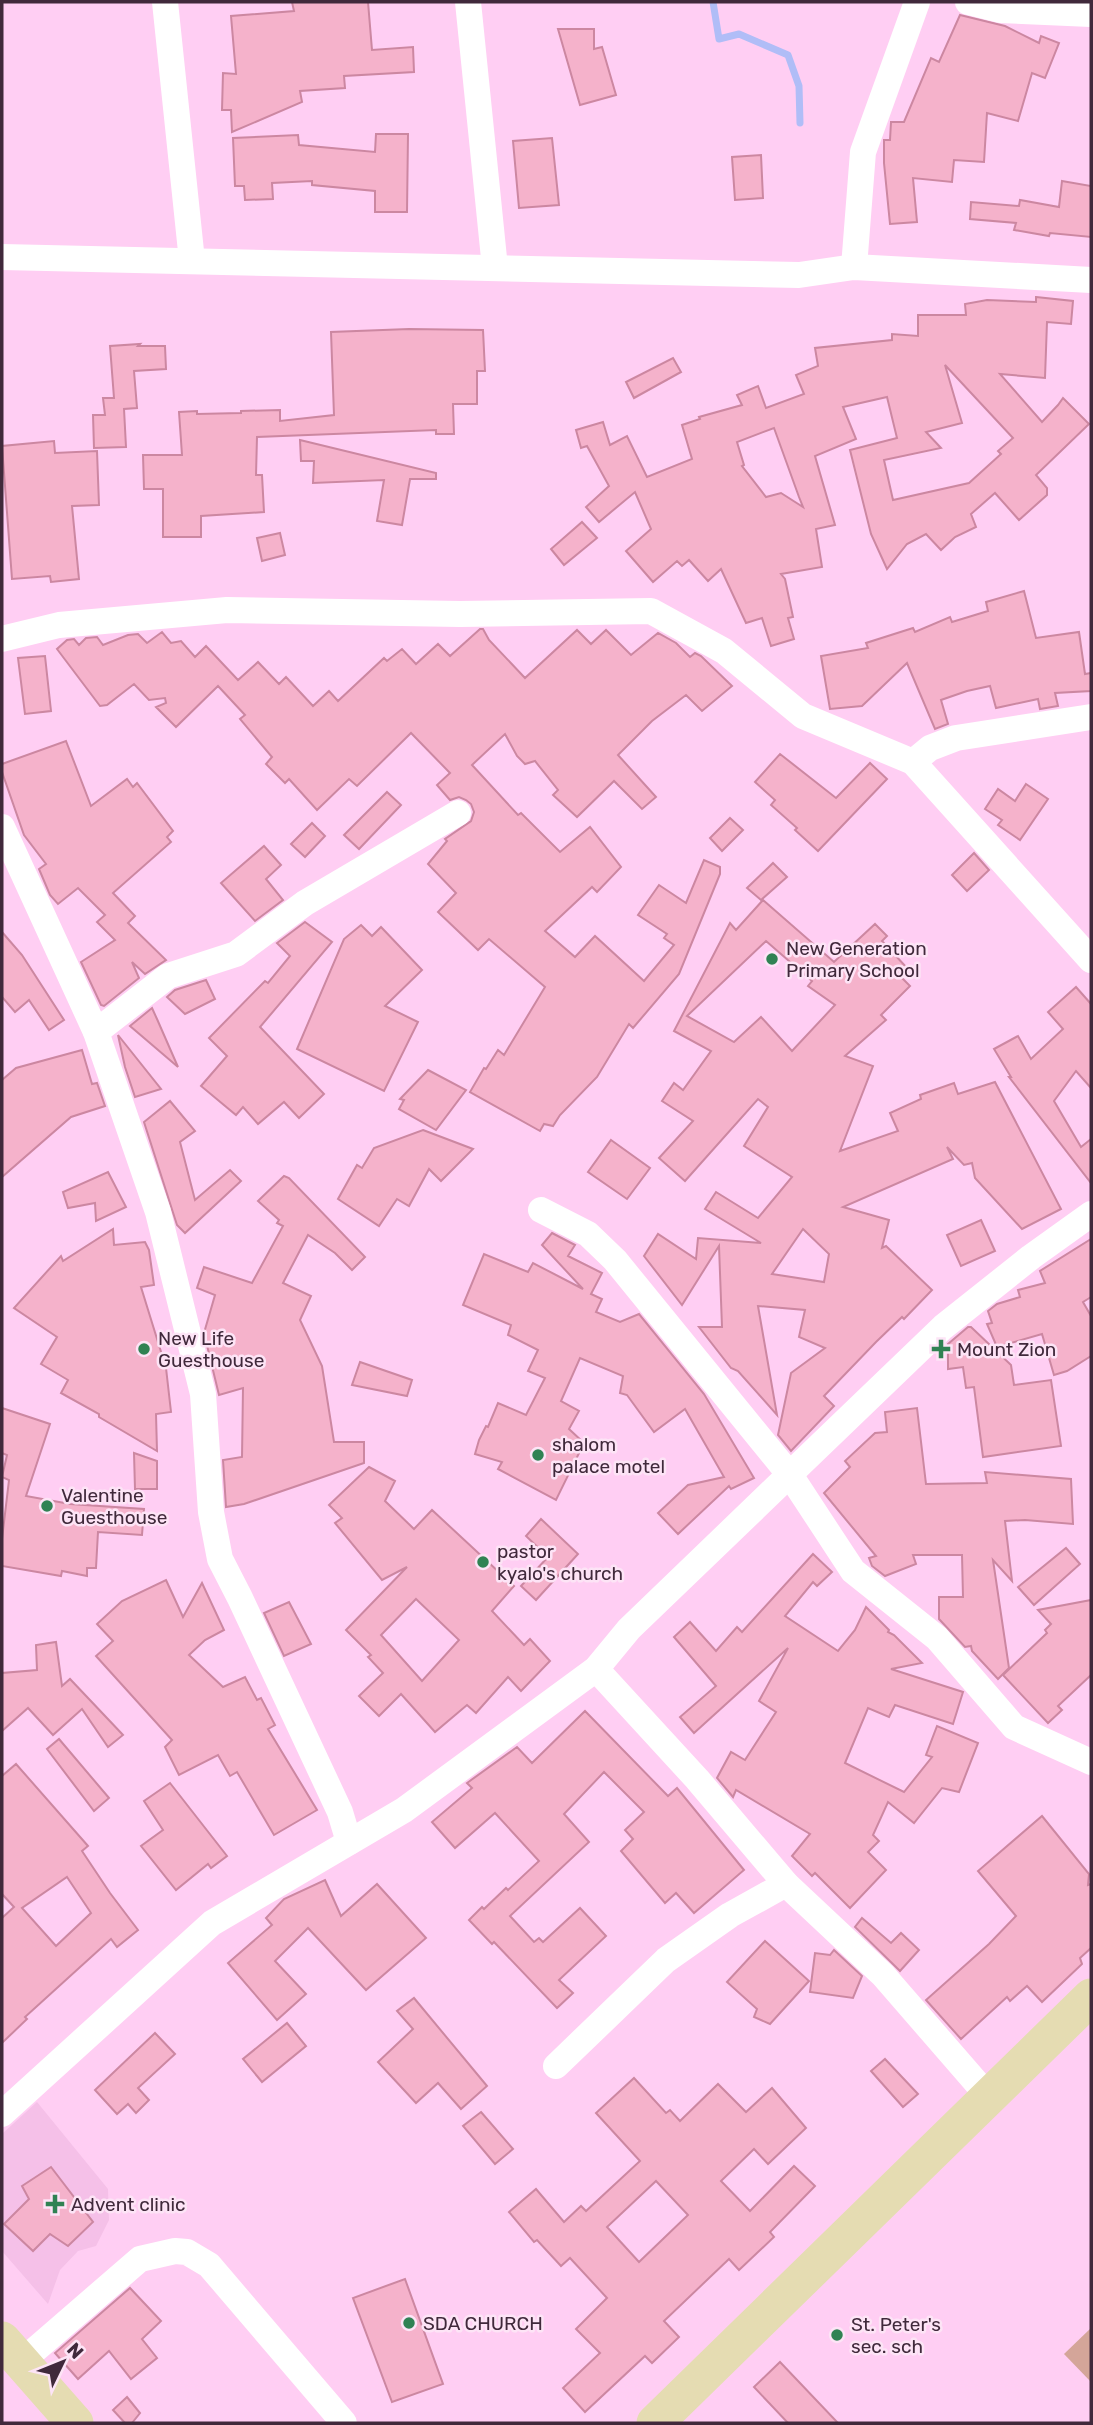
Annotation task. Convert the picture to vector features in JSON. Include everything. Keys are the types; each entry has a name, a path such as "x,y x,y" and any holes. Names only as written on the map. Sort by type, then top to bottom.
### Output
{"street":[{"path":"165,2 192,261"},
{"path":"468,2 495,268"},
{"path":"854,267 863,152 917,2"},
{"path":"968,2 1000,10 1091,14"},
{"path":"2,257 799,275 854,267 1091,280"},
{"path":"2,639 59,625 226,610 460,614 651,611 724,651 803,716 913,762 1091,960"},
{"path":"913,762 930,748 956,738 1091,718"},
{"path":"96,1032 168,976 236,954 305,904 458,813"},
{"path":"2,827 96,1032 158,1212 203,1394 211,1512 220,1559 340,1812 349,1842"},
{"path":"541,1210 588,1234 615,1260 790,1475 853,1571 937,1638 1014,1727 1091,1762"},
{"path":"2,2114 212,1923 404,1810 596,1669 629,1629 943,1327 1031,1257 1091,1214"},
{"path":"596,1669 697,1779 786,1884 883,1975 988,2096"},
{"path":"556,2066 666,1960 730,1915 786,1884"},
{"path":"655,2423 1091,1997"},
{"path":"75,2423 7,2348 140,2259 175,2251 187,2252 209,2265 345,2423"}],"shaded area":[{"name":"Advent clinic","path":"37,2102 108,2189 109,2220 96,2246 78,2251 60,2270 48,2304 2,2251 2,2134"},
{"path":"1091,2328 1091,2382 1064,2354"}],"building":[{"path":"292,2 368,2 372,50 413,47 414,72 344,76 345,88 300,91 302,102 232,132 231,110 222,110 223,73 236,74 231,16 294,11"},
{"path":"960,15 1005,26 1039,43 1041,36 1059,43 1045,78 1032,73 1018,121 987,113 984,162 954,160 952,182 913,178 917,222 890,224 884,140 890,140 891,122 904,122 931,58 939,62"},
{"path":"558,29 594,29 594,49 602,47 616,95 580,105"},
{"path":"376,134 408,134 407,212 375,212 375,191 312,185 312,181 272,183 273,199 245,200 244,186 235,186 233,138 298,135 299,145 375,152"},
{"path":"552,138 559,205 519,208 513,141"},
{"path":"761,155 763,198 735,200 732,157"},
{"path":"1062,181 1091,186 1091,237 1050,233 1049,236 1014,230 1016,223 970,219 971,202 1019,206 1020,200 1059,207"},
{"path":"1036,297 1073,301 1071,324 1047,322 1045,378 1000,374 1042,422 1063,398 1089,424 1036,475 1047,488 1047,495 1019,520 995,493 971,514 976,527 955,537 941,550 926,534 907,544 887,569 871,534 850,450 897,438 887,397 843,407 856,439 815,456 835,525 816,529 822,567 781,574 785,579 793,617 788,618 794,639 771,646 762,618 746,623 721,569 708,581 689,560 682,566 677,561 653,582 626,551 651,529 635,492 599,522 586,507 609,486 587,446 581,448 576,430 603,422 610,445 627,436 647,477 692,459 682,425 700,419 699,417 742,405 737,395 758,386 766,408 804,394 796,375 818,366 815,348 892,340 892,334 918,336 918,315 966,315 965,304 987,300 1036,302","holes":["945,365 1013,438 998,451 1001,454 969,483 893,500 884,460 941,448 926,432 962,423","774,428 799,497 803,507 781,493 766,497 742,466 744,465 737,442"]},
{"path":"483,330 485,371 477,371 477,404 453,404 454,434 436,434 436,430 257,437 256,475 262,475 264,512 201,516 201,537 163,537 163,489 144,489 143,455 182,455 179,412 197,411 197,414 280,410 280,421 334,415 331,332"},
{"path":"140,344 138,346 165,346 166,369 134,371 137,408 124,409 126,447 94,448 93,415 105,415 103,398 114,398 110,346"},
{"path":"673,358 681,372 634,398 626,382"},
{"path":"300,440 436,473 436,479 410,479 402,525 377,521 384,480 313,483 314,461 301,461"},
{"path":"54,441 55,453 97,451 99,505 72,506 79,579 51,582 50,576 12,579 2,446"},
{"path":"582,522 597,538 564,565 551,549"},
{"path":"280,533 285,555 262,561 257,538"},
{"path":"1024,591 1036,638 1079,632 1085,674 1091,673 1091,691 1055,693 1058,706 1040,709 1038,699 996,708 990,686 967,691 941,700 948,724 935,729 907,663 862,706 830,709 821,656 868,648 866,643 913,628 915,632 950,617 952,622 988,611 986,602"},
{"path":"483,629 489,640 525,678 577,630 591,644 606,630 631,655 658,633 676,643 690,657 695,653 701,656 732,686 702,711 686,695 652,721 618,755 656,797 642,809 614,781 577,817 553,795 558,790 535,761 525,764 517,756 505,734 472,765 518,815 521,813 560,852 590,827 621,867 597,892 592,887 545,931 575,957 595,936 644,981 674,945 664,938 667,934 638,915 659,885 686,903 704,860 720,867 720,874 679,974 633,1028 629,1024 597,1077 560,1115 553,1126 544,1124 540,1131 470,1092 498,1050 504,1055 545,987 489,939 478,950 438,912 456,893 428,864 447,841 445,839 471,821 474,812 466,800 459,797 450,800 437,785 450,773 411,733 357,786 349,779 317,810 289,779 285,783 266,764 272,757 240,719 245,715 218,686 176,727 156,707 166,703 165,698 149,700 134,684 107,705 100,706 57,649 67,640 74,639 79,645 86,638 97,637 103,645 138,634 147,643 162,632 171,643 181,641 195,657 206,646 238,680 258,662 279,684 286,677 313,706 329,691 338,701 384,658 387,661 402,649 416,664 438,644 450,656"},
{"path":"45,656 51,711 25,714 18,658"},
{"path":"66,741 91,806 127,779 133,787 137,783 173,831 167,837 171,842 113,893 135,916 128,923 166,960 145,974 132,962 139,978 104,1006 101,1005 81,962 115,940 97,922 105,915 78,888 58,904 50,895 39,869 46,864 24,835 2,772 2,764"},
{"path":"780,754 836,798 870,763 887,779 818,851 771,805 775,800 755,782"},
{"path":"1026,784 1048,799 1020,840 998,825 1002,820 985,809 998,789 1015,801"},
{"path":"387,792 401,805 359,849 344,835"},
{"path":"730,818 743,830 722,851 710,838"},
{"path":"312,823 325,836 305,857 291,844"},
{"path":"264,846 281,865 266,879 283,900 255,921 221,883"},
{"path":"974,853 989,870 967,891 952,875"},
{"path":"773,863 787,877 761,900 747,888"},
{"path":"763,900 834,962 875,924 887,936 882,941 907,968 899,975 910,986 881,1015 886,1020 845,1056 873,1066 840,1151 898,1131 890,1113 921,1099 920,1095 954,1083 958,1094 995,1082 1061,1209 1022,1229 975,1178 972,1163 964,1165 947,1147 953,1159 843,1207 889,1220 882,1248 886,1246 932,1290 904,1319 902,1317 876,1342 824,1396 834,1406 791,1451 778,1435 791,1373 825,1348 799,1337 805,1310 758,1306 777,1415 738,1371 731,1368 699,1327 722,1327 719,1246 682,1305 644,1256 658,1234 696,1259 698,1238 761,1243 705,1209 716,1192 758,1218 792,1177 744,1146 768,1107 758,1099 685,1181 659,1158 693,1121 662,1101 674,1083 683,1090 711,1051 674,1031 730,923 736,930","holes":["766,941 812,981 808,986 835,1005 792,1051 761,1017 734,1042 687,1016","803,1229 829,1254 824,1282 772,1274"]},
{"path":"305,922 332,942 260,1027 324,1094 299,1118 284,1102 258,1124 243,1107 236,1115 201,1086 227,1056 209,1038 265,981 268,983 290,956 277,943"},
{"path":"361,925 372,936 381,927 422,970 385,1006 418,1022 384,1091 297,1049 344,939"},
{"path":"2,932 22,955 64,1020 49,1030 29,1000 15,1012 2,997"},
{"path":"206,980 215,999 185,1014 167,997 175,990"},
{"path":"1076,987 1091,1004 1091,1088 1076,1071 1054,1101 1081,1147 1091,1139 1091,1183 1009,1077 994,1049 1018,1036 1031,1059 1063,1029 1048,1012"},
{"path":"152,1008 157,1019 178,1067 130,1026"},
{"path":"118,1035 161,1089 135,1097"},
{"path":"82,1050 92,1084 97,1083 105,1106 71,1117 2,1177 2,1080 16,1068"},
{"path":"428,1070 466,1090 436,1130 399,1109 404,1100 400,1099"},
{"path":"170,1101 195,1131 180,1142 195,1200 230,1170 241,1181 185,1233 177,1225 144,1122"},
{"path":"423,1130 473,1149 441,1181 429,1169 409,1206 397,1199 379,1226 338,1199 357,1165 362,1168 374,1148"},
{"path":"611,1140 650,1168 627,1199 588,1172"},
{"path":"108,1172 126,1207 96,1221 95,1203 68,1208 63,1192"},
{"path":"284,1176 289,1178 365,1257 352,1270 335,1253 308,1235 283,1283 311,1296 300,1320 322,1366 334,1442 364,1442 364,1463 244,1504 226,1507 223,1460 242,1457 243,1388 219,1395 204,1333 215,1295 197,1288 204,1267 252,1283 283,1226 277,1223 279,1220 258,1201"},
{"path":"981,1220 995,1251 961,1266 947,1235"},
{"path":"113,1229 114,1245 145,1242 149,1250 154,1285 141,1287 166,1368 171,1412 156,1414 157,1451 61,1393 68,1380 41,1364 57,1337 14,1308 61,1256 63,1261"},
{"path":"552,1233 575,1245 568,1256 602,1273 591,1294 602,1299 596,1312 620,1322 639,1314 704,1394 754,1478 731,1489 729,1486 678,1534 658,1513 688,1485 724,1477 685,1409 654,1432 627,1395 620,1393 623,1376 580,1358 561,1401 579,1411 569,1429 584,1443 556,1500 498,1469 502,1462 475,1454 479,1440 498,1403 526,1415 545,1378 528,1371 538,1350 508,1335 511,1325 463,1305 484,1254 528,1272 533,1263 583,1289 542,1245"},
{"path":"1091,1239 1091,1297 1083,1302 1091,1316 1091,1356 1067,1371 1054,1375 1042,1334 997,1347 987,1324 992,1323 988,1311 997,1304 1020,1297 1018,1290 1045,1283 1040,1271"},
{"path":"968,1327 1011,1365 1014,1385 1051,1380 1061,1446 983,1457 974,1387 966,1388 963,1367 948,1369 948,1344"},
{"path":"360,1362 412,1380 407,1396 352,1385"},
{"path":"2,1408 50,1424 26,1496 70,1504 144,1509 142,1535 98,1532 96,1568 87,1568 87,1576 62,1571 61,1576 2,1566 2,1539 9,1480 2,1477 7,1455 2,1453"},
{"path":"917,1408 926,1484 987,1483 985,1472 1071,1479 1073,1524 1005,1521 1012,1581 993,1560 1009,1668 998,1679 972,1651 971,1646 965,1647 939,1619 939,1597 963,1597 962,1555 913,1555 916,1564 885,1576 872,1566 869,1558 876,1556 824,1493 850,1467 845,1461 875,1433 887,1432 885,1412"},
{"path":"134,1453 157,1461 157,1489 135,1489"},
{"path":"369,1467 395,1481 385,1501 414,1529 432,1510 514,1586 492,1611 524,1645 530,1639 550,1661 521,1691 508,1677 476,1713 467,1705 435,1732 401,1694 379,1716 359,1696 383,1673 368,1657 371,1655 346,1630 407,1567 382,1580 335,1523 342,1518 329,1505","holes":["416,1599 459,1640 422,1681 381,1635"]},
{"path":"541,1519 578,1554 536,1600 521,1586 548,1557 526,1536"},
{"path":"1066,1548 1080,1564 1034,1605 1018,1587"},
{"path":"813,1554 832,1572 817,1586 813,1582 785,1616 838,1651 855,1630 866,1607 888,1632 922,1663 891,1669 963,1692 953,1724 895,1705 889,1717 868,1708 845,1763 904,1792 932,1757 926,1755 937,1726 978,1743 959,1792 942,1788 914,1823 888,1802 873,1835 879,1841 868,1852 886,1870 850,1908 815,1873 812,1876 792,1856 810,1834 736,1790 733,1797 717,1778 731,1752 745,1760 776,1712 759,1701 788,1648 694,1733 680,1717 716,1686 674,1637 690,1622 716,1651 737,1627 742,1632"},
{"path":"166,1580 183,1617 202,1583 224,1630 205,1640 189,1655 223,1687 245,1677 257,1700 261,1698 275,1725 268,1729 317,1810 274,1835 237,1772 230,1776 218,1755 179,1775 165,1747 172,1740 96,1656 113,1641 97,1624 122,1601"},
{"path":"1091,1600 1091,1675 1058,1706 1062,1710 1048,1723 1003,1675 1047,1633 1045,1630 1051,1624 1038,1610"},
{"path":"289,1602 311,1644 284,1656 264,1613"},
{"path":"56,1642 62,1686 70,1679 123,1735 108,1747 82,1709 53,1735 28,1708 2,1731 2,1673 37,1670 36,1645"},
{"path":"585,1711 668,1796 677,1788 744,1870 694,1913 676,1893 665,1903 621,1851 633,1839 625,1830 644,1812 604,1772 564,1814 589,1842 510,1916 534,1942 539,1938 543,1942 580,1908 606,1936 559,1980 573,1993 557,2008 494,1942 492,1944 469,1920 506,1888 508,1890 539,1861 495,1813 455,1848 432,1822 472,1788 467,1783 517,1747 532,1763"},
{"path":"59,1739 109,1798 94,1811 47,1749"},
{"path":"16,1764 88,1846 82,1851 138,1930 117,1947 111,1939 25,2017 27,2019 2,2043 2,1918 14,1907 2,1894 2,1776","holes":["67,1877 91,1913 56,1946 22,1908"]},
{"path":"170,1783 227,1856 211,1868 208,1864 176,1890 141,1846 163,1830 144,1801"},
{"path":"1042,1816 1089,1874 1091,1948 1080,1958 1082,1964 1042,2002 1027,1986 1010,2001 1007,1997 961,2039 926,2000 1016,1916 978,1871"},
{"path":"325,1880 341,1916 377,1884 426,1938 366,1990 308,1928 275,1961 306,1994 277,2020 228,1963 272,1925 266,1918 284,1899"},
{"path":"862,1918 891,1943 901,1933 919,1950 900,1971 855,1927"},
{"path":"765,1941 809,1981 770,2024 754,2017 757,2009 727,1982"},
{"path":"834,1950 862,1976 853,1998 810,1992 815,1953 830,1955"},
{"path":"414,1998 487,2086 461,2109 438,2083 416,2103 378,2062 413,2029 397,2011"},
{"path":"287,2023 306,2046 262,2082 243,2059"},
{"path":"155,2033 175,2054 138,2088 149,2100 136,2113 128,2104 117,2114 95,2090"},
{"path":"885,2059 918,2094 903,2107 871,2071"},
{"path":"634,2078 666,2113 670,2110 680,2121 718,2084 746,2112 772,2088 806,2128 768,2164 754,2149 721,2181 750,2211 794,2166 815,2186 770,2232 774,2237 739,2270 729,2259 664,2321 679,2337 652,2363 645,2356 585,2412 563,2388 600,2353 576,2329 607,2298 570,2258 561,2266 537,2240 534,2242 509,2212 536,2189 564,2222 581,2206 586,2211 640,2161 596,2113","holes":["656,2181 688,2215 639,2262 607,2227"]},
{"path":"481,2112 513,2149 495,2164 463,2126"},
{"path":"51,2167 93,2222 68,2246 50,2234 33,2251 4,2224 29,2199 22,2186"},
{"path":"405,2279 443,2384 392,2402 353,2298"},
{"path":"130,2288 161,2321 142,2339 157,2358 131,2379 109,2351 78,2379 55,2353"},
{"path":"780,2362 838,2423 788,2423 754,2387"},
{"path":"127,2397 140,2413 132,2423 125,2423 113,2410"}],"waterway":[{"path":"713,2 719,39 739,34 788,55 799,86 800,123"}],"place":[{"name":"New Generation Primary School","path":"772,959"},
{"name":"New Life Guesthouse","path":"144,1349"},
{"name":"Mount Zion","path":"941,1349"},
{"name":"shalom palace motel","path":"538,1455"},
{"name":"Valentine Guesthouse","path":"47,1506"},
{"name":"pastor kyalo's church","path":"483,1562"},
{"name":"Advent clinic","path":"55,2204"},
{"name":"SDA CHURCH","path":"409,2323"},
{"name":"St. Peter's sec. sch","path":"837,2335"}]}
